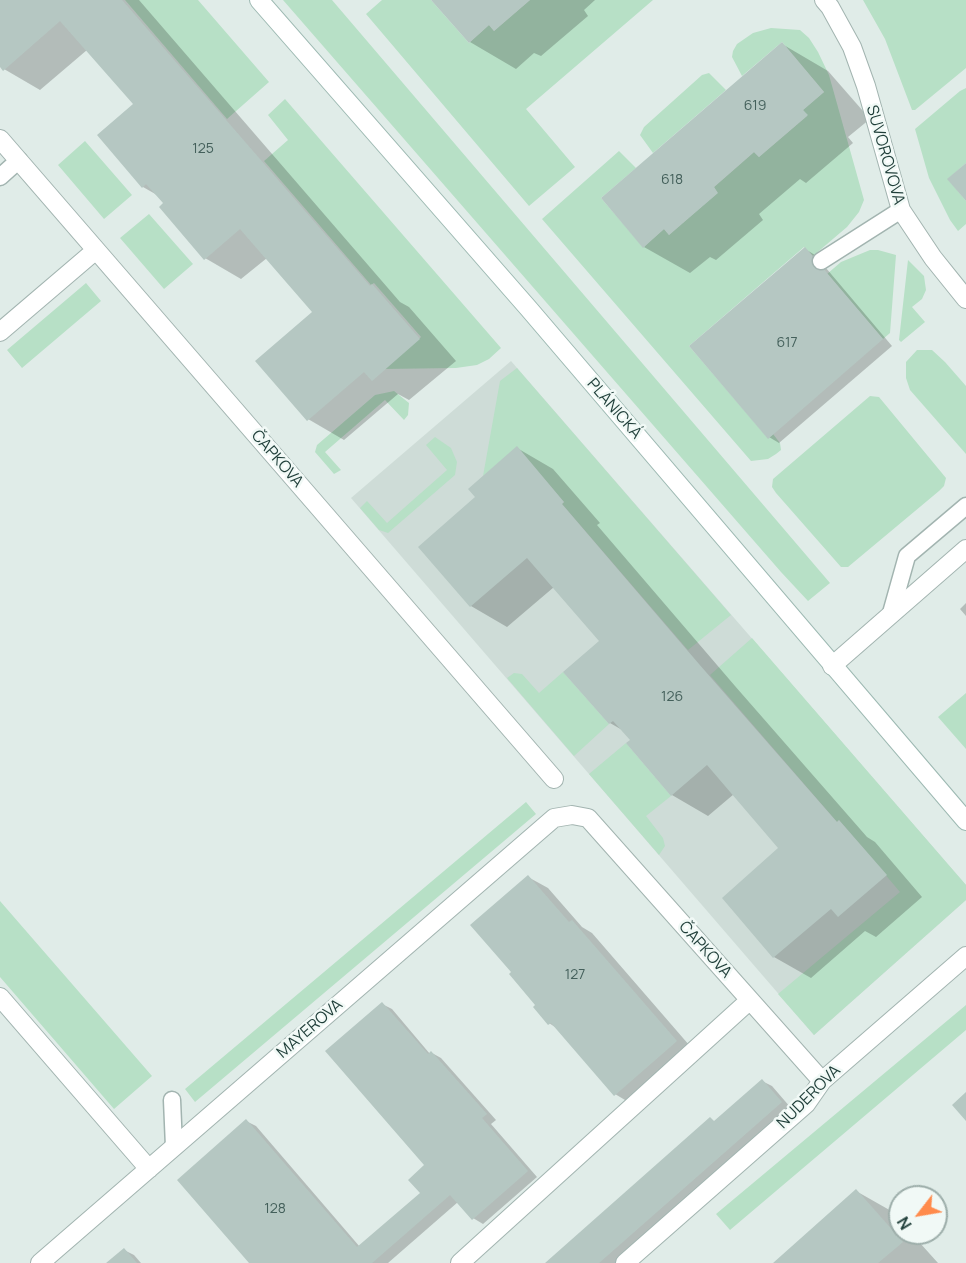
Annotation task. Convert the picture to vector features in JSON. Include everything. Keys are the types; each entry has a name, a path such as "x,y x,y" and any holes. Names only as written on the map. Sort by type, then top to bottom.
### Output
{"street":[{"name":"PLÁNICKÁ","path":"260,0 536,318 831,666 966,820"},
{"name":"SUVOROVOVA","path":"824,0 852,47 866,86 901,210 933,258 966,299"},
{"name":"ČAPKOVA","path":"0,139 554,779"},
{"path":"0,332 96,250"},
{"path":"831,666 966,549"},
{"name":"MAYEROVA","path":"40,1263 554,818 572,815 588,818"},
{"name":"ČAPKOVA","path":"588,818 822,1081"},
{"name":"NUDEROVA","path":"625,1263 806,1104 822,1081 966,956"},
{"path":"0,997 148,1169"},
{"path":"460,1263 750,1000"}],"lane":[{"path":"0,177 19,160"},
{"path":"821,261 901,210"},
{"path":"891,613 907,556 966,506"},
{"path":"172,1100 174,1147"}],"shaded area":[{"path":"511,361 966,885 966,900 814,1035 351,498"}],"green space":[{"path":"125,0 198,0 269,82 227,119"},
{"path":"283,0 332,0 830,583 808,601"},
{"path":"382,0 431,0 469,43 489,25 494,31 530,0 653,0 526,109 575,167 529,206 366,14"},
{"path":"863,0 966,0 966,68 915,110 912,110 885,39"},
{"path":"771,28 800,30 809,38 818,52 829,75 864,200 859,212 847,227 813,256 804,247 689,346 768,438 773,434 780,443 781,450 768,459 751,461 542,219 619,151 636,168 601,198 643,247 664,229 669,235 717,193 714,187 754,152 759,157 807,116 803,110 824,92 782,42 742,76 732,57 737,44 753,33"},
{"path":"709,73 726,90 653,153 640,135 644,127 702,75"},
{"path":"966,88 966,163 948,179 966,201 966,224 958,231 929,178 915,129"},
{"path":"285,99 501,348 489,359 477,365 456,368 384,369 421,337 374,283 371,285 264,161 288,140 268,115"},
{"path":"85,141 132,195 104,219 58,165"},
{"path":"149,214 193,264 164,289 120,238"},
{"path":"870,250 896,255 890,333 883,339 827,274 841,262"},
{"path":"908,260 924,276 926,290 922,299 912,307 925,322 901,342 899,340"},
{"path":"86,283 101,301 22,368 7,350"},
{"path":"917,350 932,350 966,386 966,454 910,390 906,378 906,362"},
{"path":"517,368 731,615 688,650 562,504 564,502 517,447 483,476 500,381"},
{"path":"394,391 409,403 408,415 404,420 385,400 325,452 341,470 334,474 315,452 317,445 375,395"},
{"path":"870,396 879,397 946,478 944,486 939,491 848,567 841,567 776,493 772,487 773,479"},
{"path":"435,437 451,448 457,462 455,475 388,533 379,530 360,508 367,501 387,523 447,470 426,445"},
{"path":"752,638 966,885 966,900 814,1035 778,994 900,892 710,675"},
{"path":"563,672 609,724 574,756 507,678 514,673 522,674 539,693"},
{"path":"966,693 966,749 938,717"},
{"path":"626,743 671,796 646,816 663,838 665,846 659,855 589,774"},
{"path":"526,802 536,814 195,1102 185,1089"},
{"path":"0,901 152,1076 114,1109 0,977"},
{"path":"966,1005 966,1030 730,1230 716,1214"}],"building":[{"path":"0,0 122,0 370,286 372,284 420,339 372,381 364,372 307,421 255,361 312,312 240,229 204,260 159,207 163,203 146,184 142,188 97,135 133,104 60,21 3,71 0,67"},
{"path":"431,0 530,0 494,31 489,25 469,43"},
{"path":"782,42 824,92 803,110 808,115 759,157 754,152 714,187 718,193 669,235 664,229 643,248 601,198"},
{"path":"966,163 966,201 947,179"},
{"path":"805,247 883,339 768,439 689,346"},
{"path":"517,446 564,502 562,504 699,664 837,822 839,820 887,875 838,917 831,909 773,958 722,898 778,848 707,765 671,796 626,743 630,740 613,721 609,724 563,672 599,641 527,558 470,607 418,547 475,497 468,489"},
{"path":"528,875 569,922 572,920 677,1041 614,1096 551,1023 548,1025 533,1007 535,1005 509,974 511,972 470,925"},
{"path":"382,1002 428,1054 431,1051 487,1114 482,1118 528,1171 472,1220 450,1195 372,1263 249,1263 177,1180 246,1119 357,1247 420,1193 408,1180 424,1165 325,1051"},
{"path":"762,1079 782,1102 599,1263 545,1263 710,1117 714,1121"},
{"path":"966,1092 966,1121 952,1105"},
{"path":"856,1189 888,1225 888,1245 899,1245 878,1263 773,1263"},
{"path":"124,1248 137,1263 106,1263"}]}
